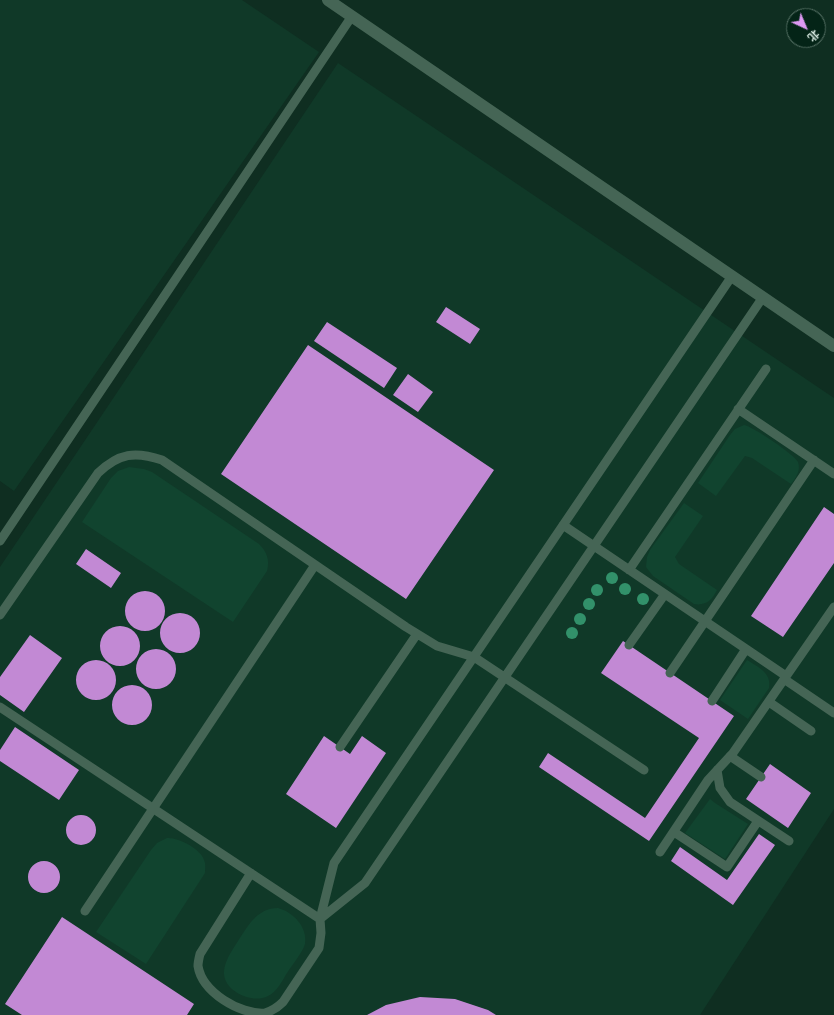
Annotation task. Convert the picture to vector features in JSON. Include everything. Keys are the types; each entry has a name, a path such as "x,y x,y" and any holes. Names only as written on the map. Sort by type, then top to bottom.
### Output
{"street":[{"path":"328,0 834,346"}],"lane":[{"path":"0,541 352,16"},
{"path":"251,873 200,954 198,968 208,986 228,1004 246,1011 264,1014 284,1002 319,948 321,933 320,918 334,863 732,276"},
{"path":"320,918 364,882 763,297"},
{"path":"629,570 766,369"},
{"path":"738,409 834,474"},
{"path":"0,615 98,473 105,466 115,460 126,455 138,454 162,460 417,634 437,646 474,656 644,770"},
{"path":"670,673 814,460"},
{"path":"563,525 746,649 834,713"},
{"path":"86,911 315,565"},
{"path":"629,645 665,594"},
{"path":"660,852 708,780 730,756 834,607"},
{"path":"340,747 417,634"},
{"path":"712,701 746,649"},
{"path":"769,702 811,731"},
{"path":"0,707 320,918"},
{"path":"730,756 761,777"},
{"path":"717,770 720,788 730,802 789,841"},
{"path":"674,832 727,867 758,821"}],"shaded area":[{"path":"0,0 242,0 319,52 14,491 0,481"},
{"path":"338,63 834,398 834,809 700,1015 0,1015 0,567"},
{"path":"744,425 764,435 795,458 799,465 798,474 791,484 752,458 745,456 716,496 698,483 730,435 735,429"},
{"path":"129,467 144,469 152,472 259,544 264,550 268,560 267,571 233,622 82,522 111,478 118,471"},
{"path":"684,503 703,516 675,557 679,564 717,590 708,602 702,604 694,604 653,576 646,567 647,557 650,550"},
{"path":"747,660 760,668 766,674 769,683 769,688 748,719 720,700"},
{"path":"710,799 748,824 725,859 685,833"},
{"path":"167,838 177,839 194,848 202,856 205,862 205,873 146,964 96,932 151,850 157,843"},
{"path":"278,908 289,913 302,926 305,938 304,947 274,992 264,998 243,996 229,986 225,980 224,974 227,961 238,941 254,919 264,911"}],"building":[{"path":"446,307 480,329 470,344 436,322"},
{"path":"327,322 397,368 384,388 314,341"},
{"path":"308,345 494,470 406,599 221,474"},
{"path":"408,374 433,392 418,412 393,395"},
{"path":"824,507 834,514 834,563 783,637 751,616"},
{"path":"86,549 121,573 111,588 76,564"},
{"path":"149,591 156,594 162,600 165,611 164,619 156,628 149,631 141,631 134,628 126,619 125,607 128,600 137,592"},
{"path":"184,613 191,616 197,622 200,633 199,641 191,650 184,653 176,653 169,650 161,641 160,629 163,622 172,614"},
{"path":"124,626 131,629 137,635 140,646 139,654 131,663 124,666 116,666 109,663 101,654 100,642 103,635 112,627"},
{"path":"30,635 62,658 24,712 0,695 0,677"},
{"path":"623,641 734,716 649,841 539,767 548,753 645,818 699,738 601,673"},
{"path":"160,649 167,652 173,658 176,669 175,677 167,686 160,689 152,689 145,686 137,677 136,665 139,658 148,650"},
{"path":"100,660 107,663 113,669 116,680 115,688 107,697 100,700 92,700 85,697 77,688 76,676 79,669 88,661"},
{"path":"136,685 143,688 149,694 152,705 151,713 143,722 136,725 128,725 121,722 113,713 112,701 115,694 124,686"},
{"path":"15,727 79,770 59,800 0,761 0,750"},
{"path":"324,736 350,754 362,736 386,753 336,828 286,794"},
{"path":"770,764 811,793 788,828 746,799"},
{"path":"81,815 87,816 95,824 95,836 87,844 81,845 75,844 67,836 66,830 67,824 75,816"},
{"path":"759,834 775,845 733,905 671,861 680,847 727,880"},
{"path":"41,861 47,861 57,868 60,877 59,883 53,890 47,893 41,893 31,886 28,880 28,874 35,864"},
{"path":"62,917 194,1004 187,1015 22,1015 5,1004"},
{"path":"420,997 455,999 488,1010 496,1015 367,1015 386,1005"}]}
